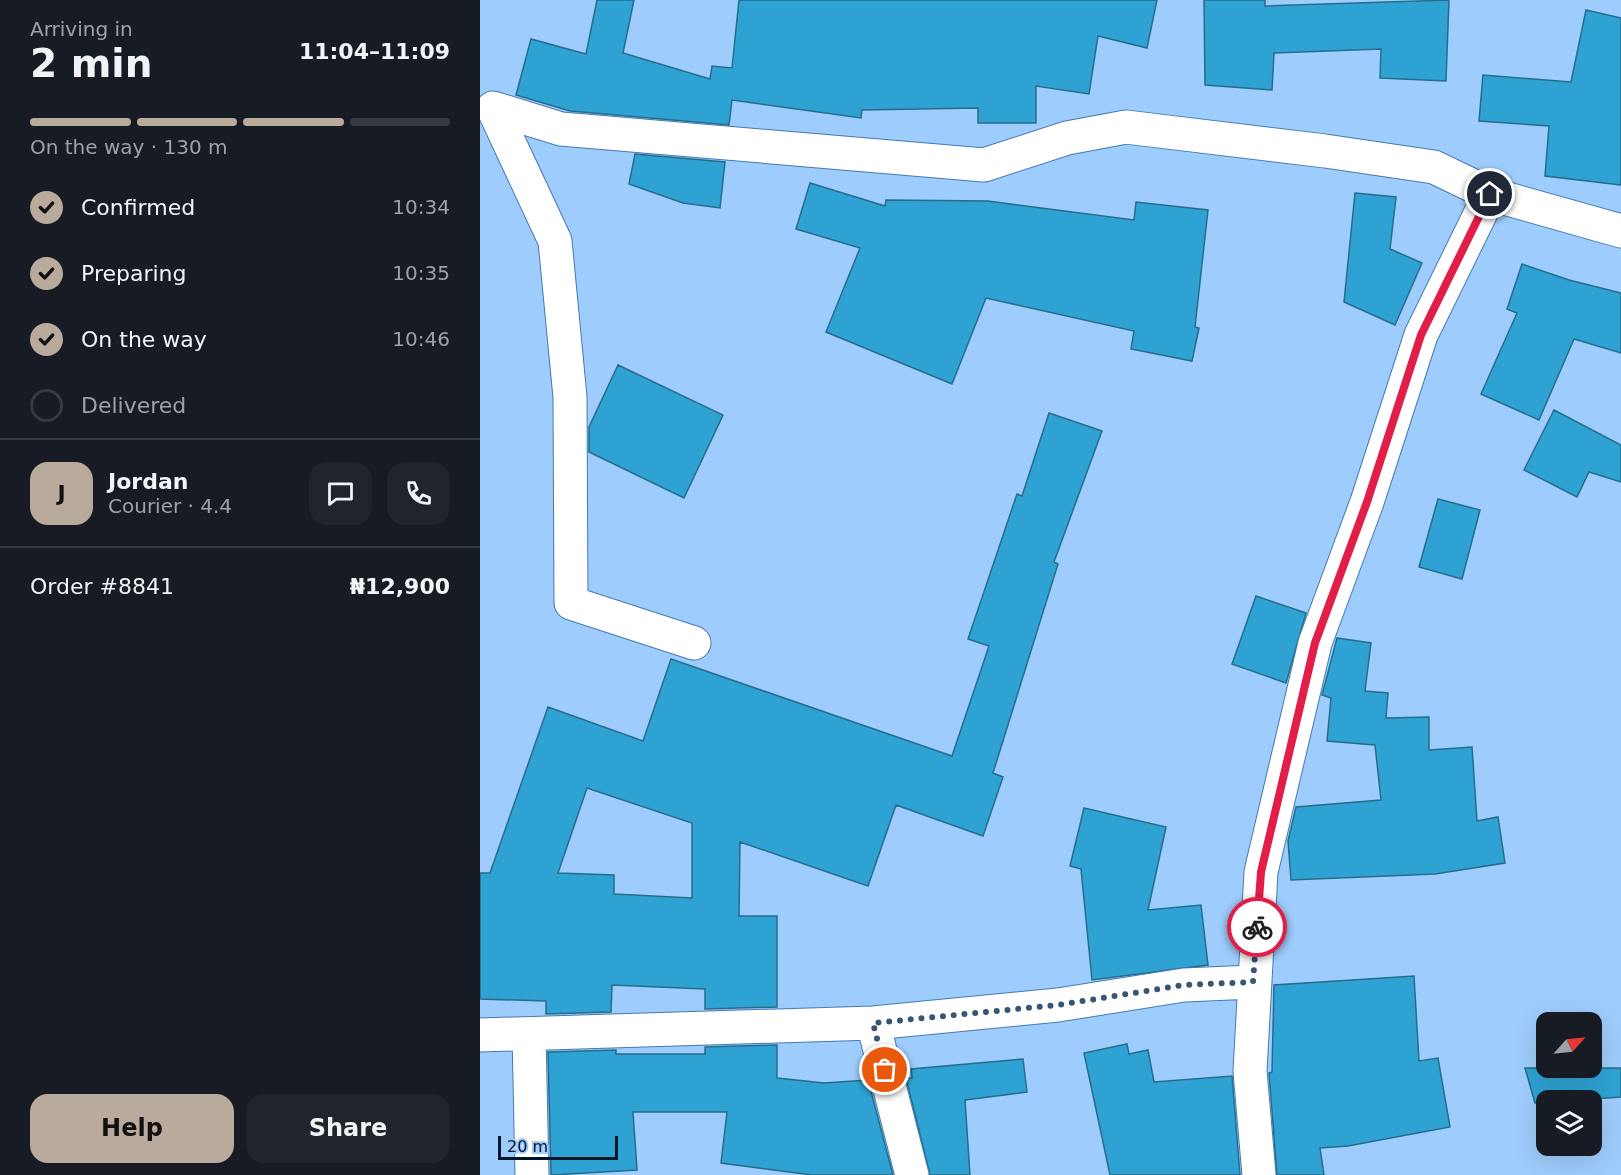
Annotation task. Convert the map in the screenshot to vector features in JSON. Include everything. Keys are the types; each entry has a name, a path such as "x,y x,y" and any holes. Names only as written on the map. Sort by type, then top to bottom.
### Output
{"street":[{"path":"694,643 572,603 570,397 555,241 493,108 561,129 984,165 1067,138 1126,128 1325,151 1434,167 1490,194 1621,231"},
{"path":"1259,1175 1250,1071 1253,982 1261,872 1315,643 1367,502 1421,335 1490,194"},
{"path":"480,1035 873,1023 1058,1005 1184,985 1253,982"},
{"path":"873,1023 912,1175"},
{"path":"529,1034 532,1175"}],"building":[{"path":"597,0 634,0 623,53 710,79 712,66 732,68 739,0 1157,0 1147,48 1098,36 1089,94 1036,86 1036,123 978,123 978,108 862,110 861,118 732,100 729,125 570,111 516,95 531,39 586,54"},
{"path":"1204,0 1265,0 1265,6 1449,0 1446,81 1380,78 1381,49 1274,53 1272,90 1205,85"},
{"path":"1586,10 1621,18 1621,185 1545,176 1549,126 1479,121 1483,75 1571,82"},
{"path":"635,154 725,162 720,208 683,203 629,184"},
{"path":"810,183 885,206 886,200 988,201 1134,220 1136,202 1208,210 1195,327 1199,328 1192,361 1131,349 1134,331 986,298 952,384 826,332 860,248 796,229"},
{"path":"1355,193 1396,197 1390,249 1422,263 1395,325 1344,302"},
{"path":"1522,264 1569,280 1621,293 1621,353 1574,339 1539,420 1481,394 1517,313 1507,309"},
{"path":"618,365 723,415 684,498 589,452 589,427"},
{"path":"1554,410 1621,445 1621,482 1589,472 1577,497 1524,470"},
{"path":"1049,413 1102,431 1054,562 1058,564 993,773 1003,777 983,836 896,805 868,886 740,842 739,916 777,916 777,1007 705,1009 705,989 612,985 611,1012 546,1014 546,1001 480,999 480,873 490,873 548,707 643,741 671,659 952,756 989,646 968,639 1017,494 1022,496","holes":["587,788 692,823 692,898 614,894 614,875 558,873"]},
{"path":"1438,499 1480,510 1462,579 1419,567"},
{"path":"1256,596 1306,613 1286,683 1232,664"},
{"path":"1337,638 1371,643 1365,691 1388,693 1386,718 1429,717 1429,750 1472,747 1477,821 1498,817 1505,863 1435,874 1291,880 1288,841 1296,807 1381,800 1375,745 1327,741 1331,698 1322,695"},
{"path":"1084,808 1166,827 1148,910 1201,905 1208,965 1092,980 1081,869 1070,866"},
{"path":"1414,976 1419,1061 1438,1058 1450,1127 1348,1146 1320,1148 1324,1175 1277,1175 1269,1073 1272,1072 1274,985"},
{"path":"1127,1044 1129,1054 1148,1050 1154,1082 1232,1076 1240,1175 1110,1175 1084,1053"},
{"path":"777,1045 777,1078 824,1083 868,1080 893,1175 812,1175 721,1163 727,1112 633,1112 637,1170 551,1175 548,1052 616,1050 616,1054 705,1054 705,1047"},
{"path":"1023,1059 1027,1092 965,1100 970,1175 930,1175 906,1078 912,1078 911,1069"},
{"path":"1525,1068 1536,1068 1536,1078 1602,1078 1602,1068 1621,1068 1621,1097 1602,1098 1602,1090 1536,1090 1535,1103"}],"way so far":[{"path":"885,1070 873,1023 1058,1005 1184,985 1253,982 1257,927"}],"route":[{"path":"1257,927 1261,872 1315,643 1367,502 1421,335 1490,194"}]}
